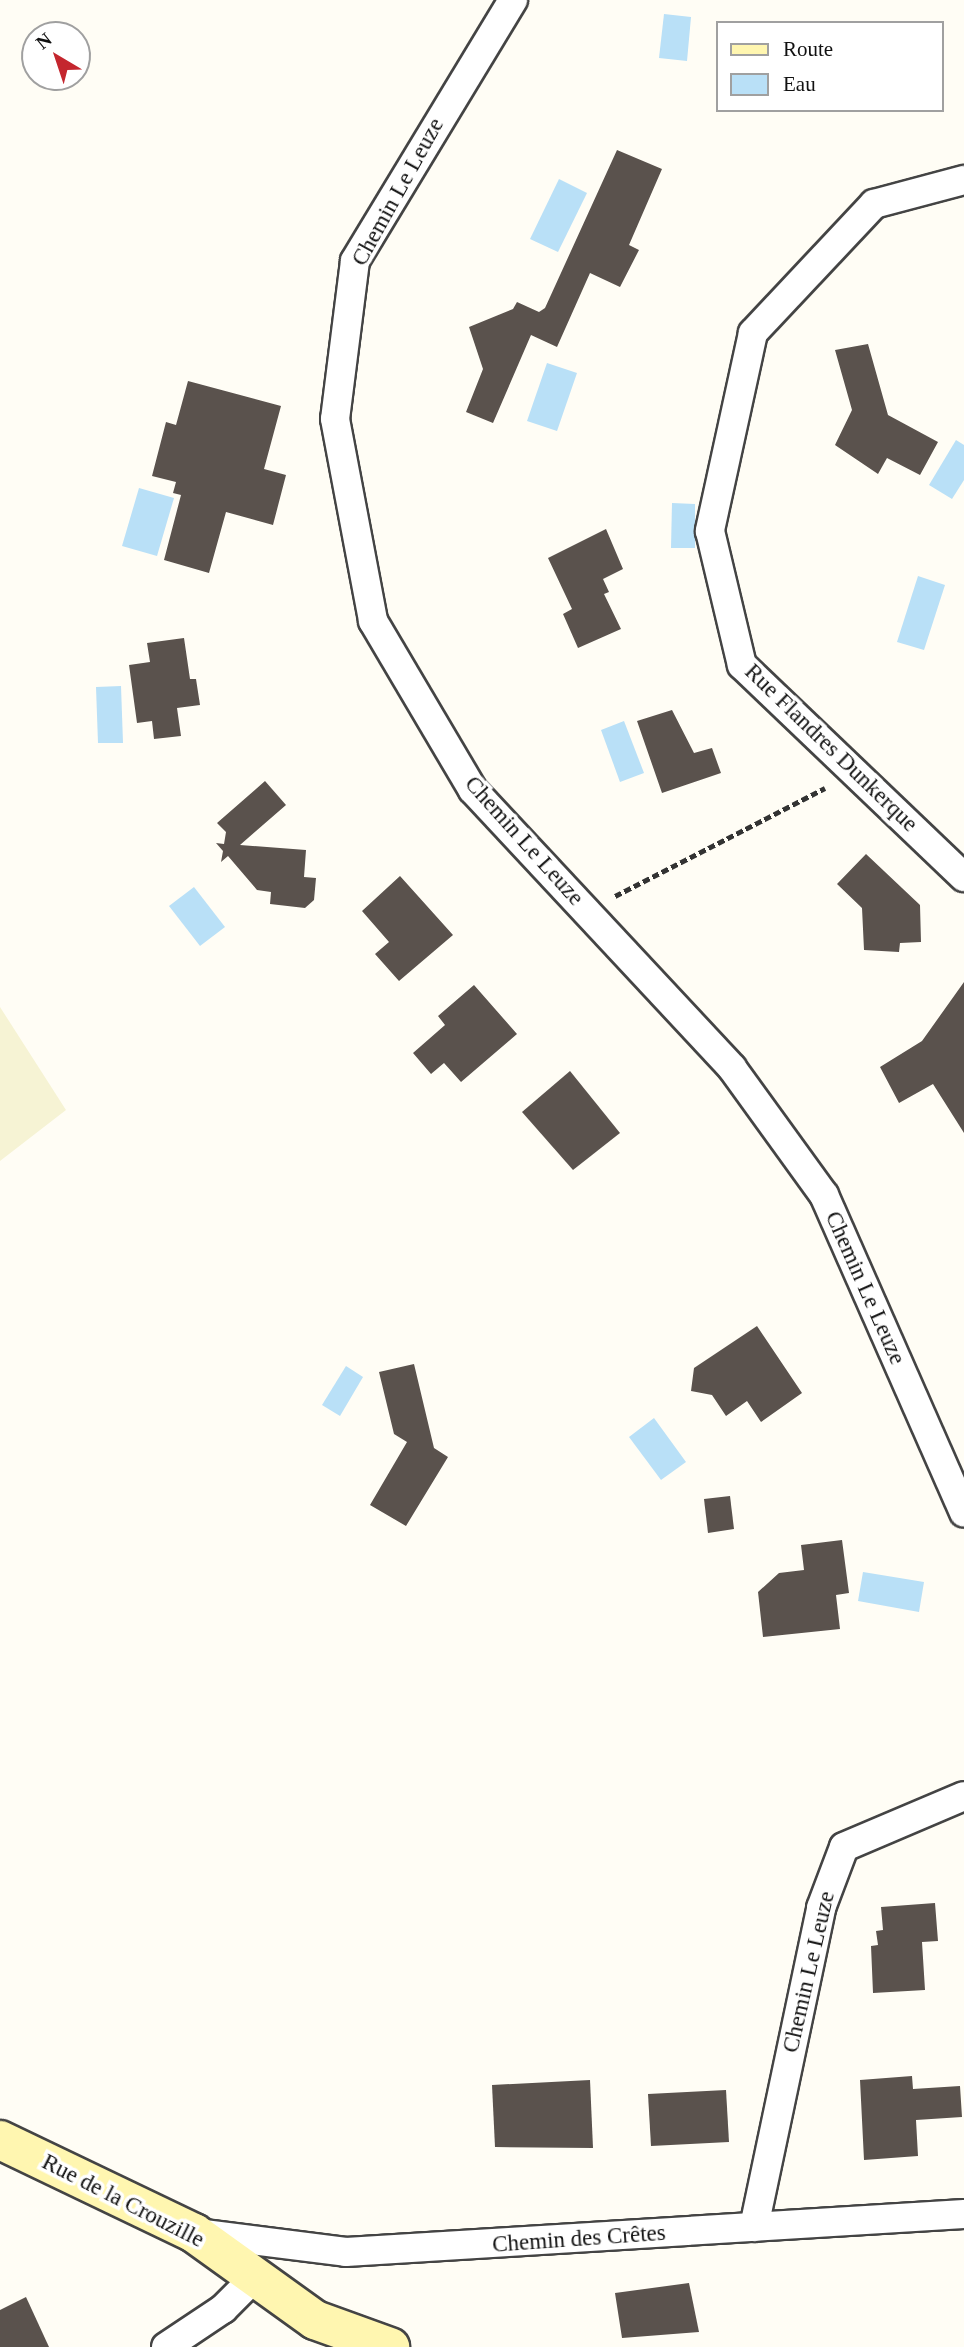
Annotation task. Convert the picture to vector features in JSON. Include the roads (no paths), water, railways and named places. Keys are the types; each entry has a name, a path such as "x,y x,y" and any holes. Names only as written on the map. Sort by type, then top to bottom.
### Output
{"street":[{"name":"Chemin Le Leuze","path":"513,0 355,261 335,419 373,621 473,790 732,1068 824,1195 964,1512"},
{"name":"Rue Flandres Dunkerque","path":"964,180 874,204 753,333 710,531 742,665 964,877"},
{"name":"Chemin Le Leuze","path":"754,2227 821,1908 844,1847 964,1796"},
{"name":"Rue de la Crouzille","path":"0,2140 194,2233 315,2320 390,2347"},
{"name":"Chemin des Crêtes","path":"194,2233 346,2252 964,2214"},
{"path":"166,2347 223,2309 249,2273"}],"water":[{"path":"664,14 691,17 687,61 659,58"},
{"path":"559,179 587,193 558,252 530,239"},
{"path":"547,363 577,373 557,431 527,421"},
{"path":"956,440 964,445 964,480 952,499 929,485"},
{"path":"139,488 174,498 157,556 122,546"},
{"path":"672,503 695,504 695,548 671,548"},
{"path":"918,576 945,585 924,650 897,642"},
{"path":"121,686 123,743 98,743 96,687"},
{"path":"624,721 644,773 620,782 601,730"},
{"path":"194,887 225,927 200,946 169,906"},
{"path":"346,1366 363,1377 340,1416 322,1405"},
{"path":"654,1418 686,1462 661,1480 629,1437"},
{"path":"863,1572 924,1582 919,1612 858,1601"}]}
